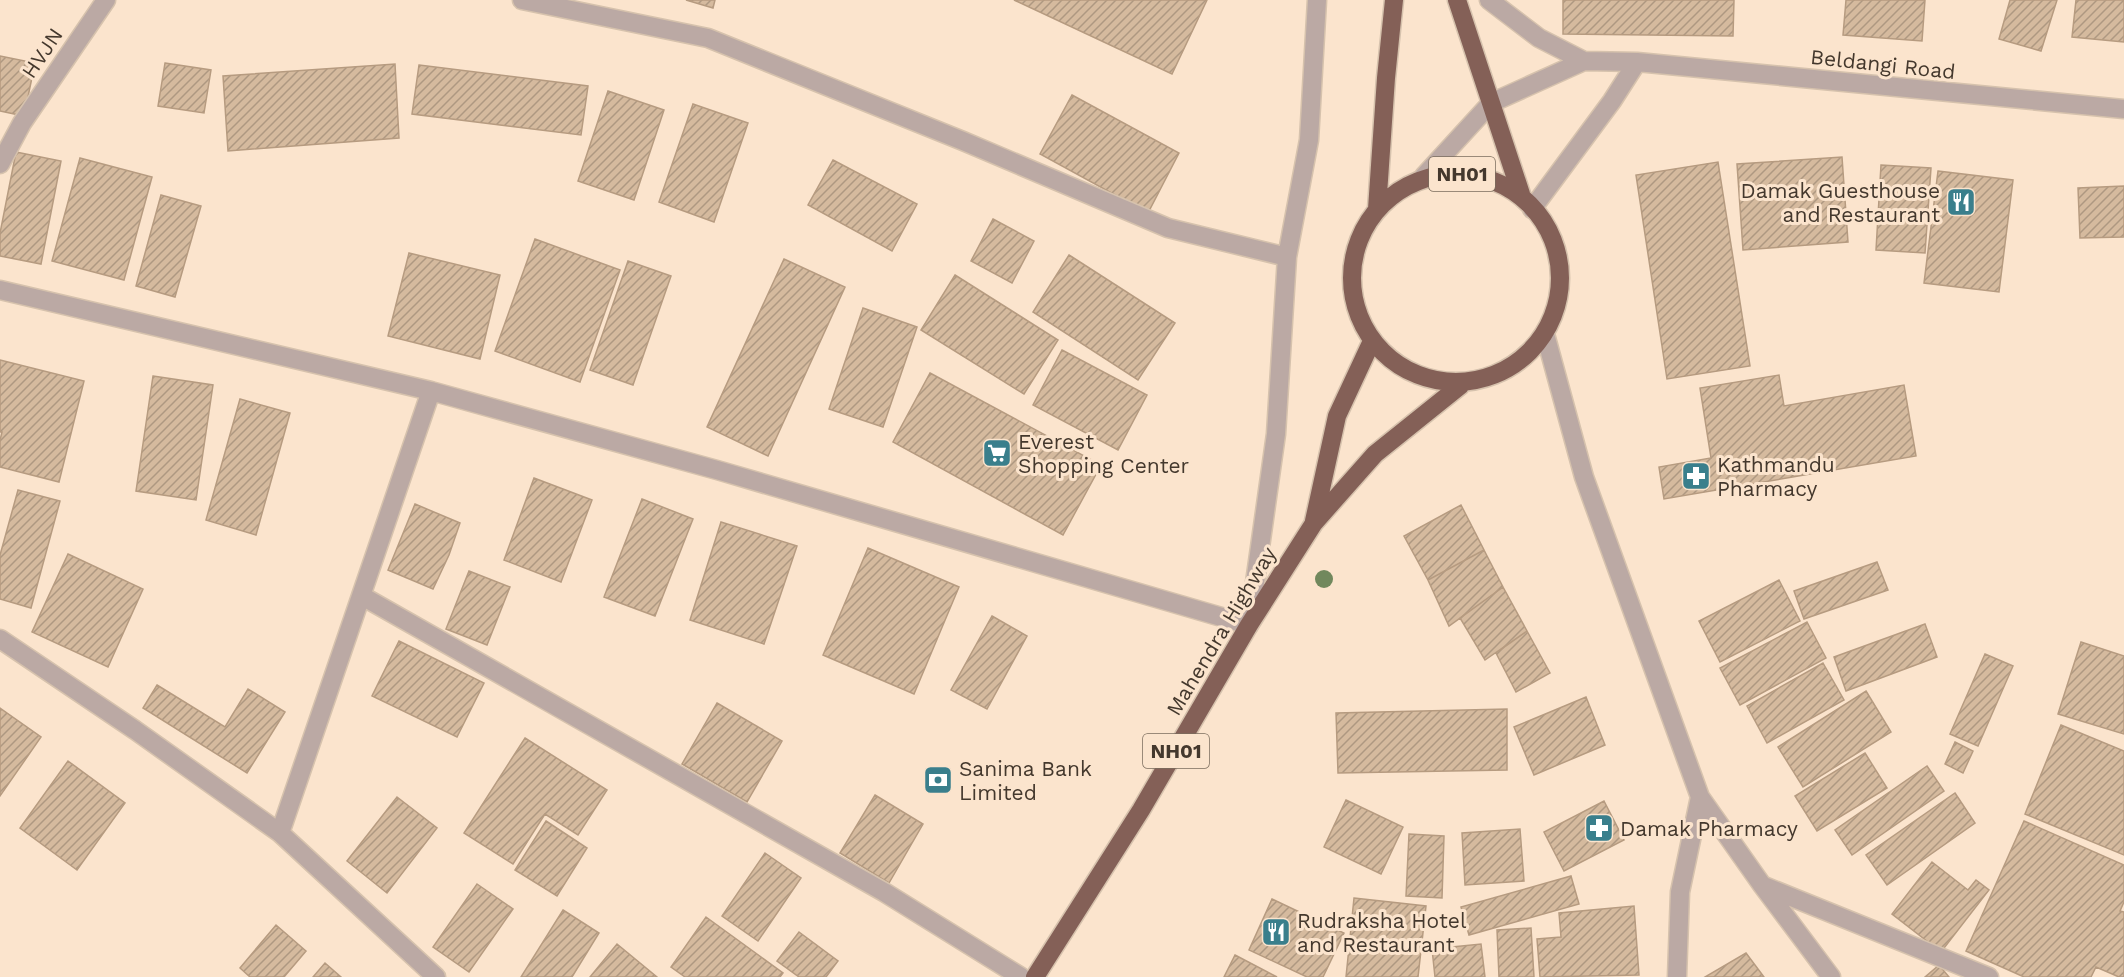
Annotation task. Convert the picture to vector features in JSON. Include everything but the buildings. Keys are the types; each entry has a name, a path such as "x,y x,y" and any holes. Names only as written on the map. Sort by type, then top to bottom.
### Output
{"highway":[{"name":"Mahendra Highway","path":"1394,0 1377,209 1359,245 1352,275 1356,306 1371,343 1411,375 1461,384"},
{"name":"Mahendra Highway","path":"1035,977 1141,810 1249,625 1314,522 1375,454 1461,384 1509,369 1545,334 1561,285 1552,235 1526,201 1457,0"},
{"name":"Mahendra Highway","path":"1377,209 1424,176 1474,173 1526,201"},
{"name":"Mahendra Highway","path":"1314,522 1337,416 1371,343"}],"street":[{"name":"HVJN","path":"0,164 22,123 106,0"},
{"path":"522,0 708,38 963,141 1168,228 1287,257"},
{"path":"0,290 431,391 717,470 1249,625 1276,434 1287,257 1309,140 1317,0"},
{"path":"1489,0 1539,38 1584,61"},
{"path":"1424,176 1491,103 1584,61"},
{"name":"Beldangi Road","path":"1584,61 1637,62 2124,109"},
{"path":"1526,201 1612,101 1637,62"},
{"path":"1545,334 1584,477 1700,797 1831,977"},
{"path":"280,833 431,391"},
{"path":"362,596 884,892 1021,977"},
{"path":"0,639 135,730 280,833 436,977"},
{"path":"1677,977 1680,892 1700,797"},
{"path":"1762,885 1989,977"}],"place":[{"name":"Damak Guesthouse and Restaurant","path":"1961,202"},
{"name":"Everest Shopping Center","path":"997,453"},
{"name":"Kathmandu Pharmacy","path":"1696,476"},
{"name":"Sanima Bank Limited","path":"938,780"},
{"name":"Damak Pharmacy","path":"1599,828"},
{"name":"Rudraksha Hotel and Restaurant","path":"1276,932"}]}
